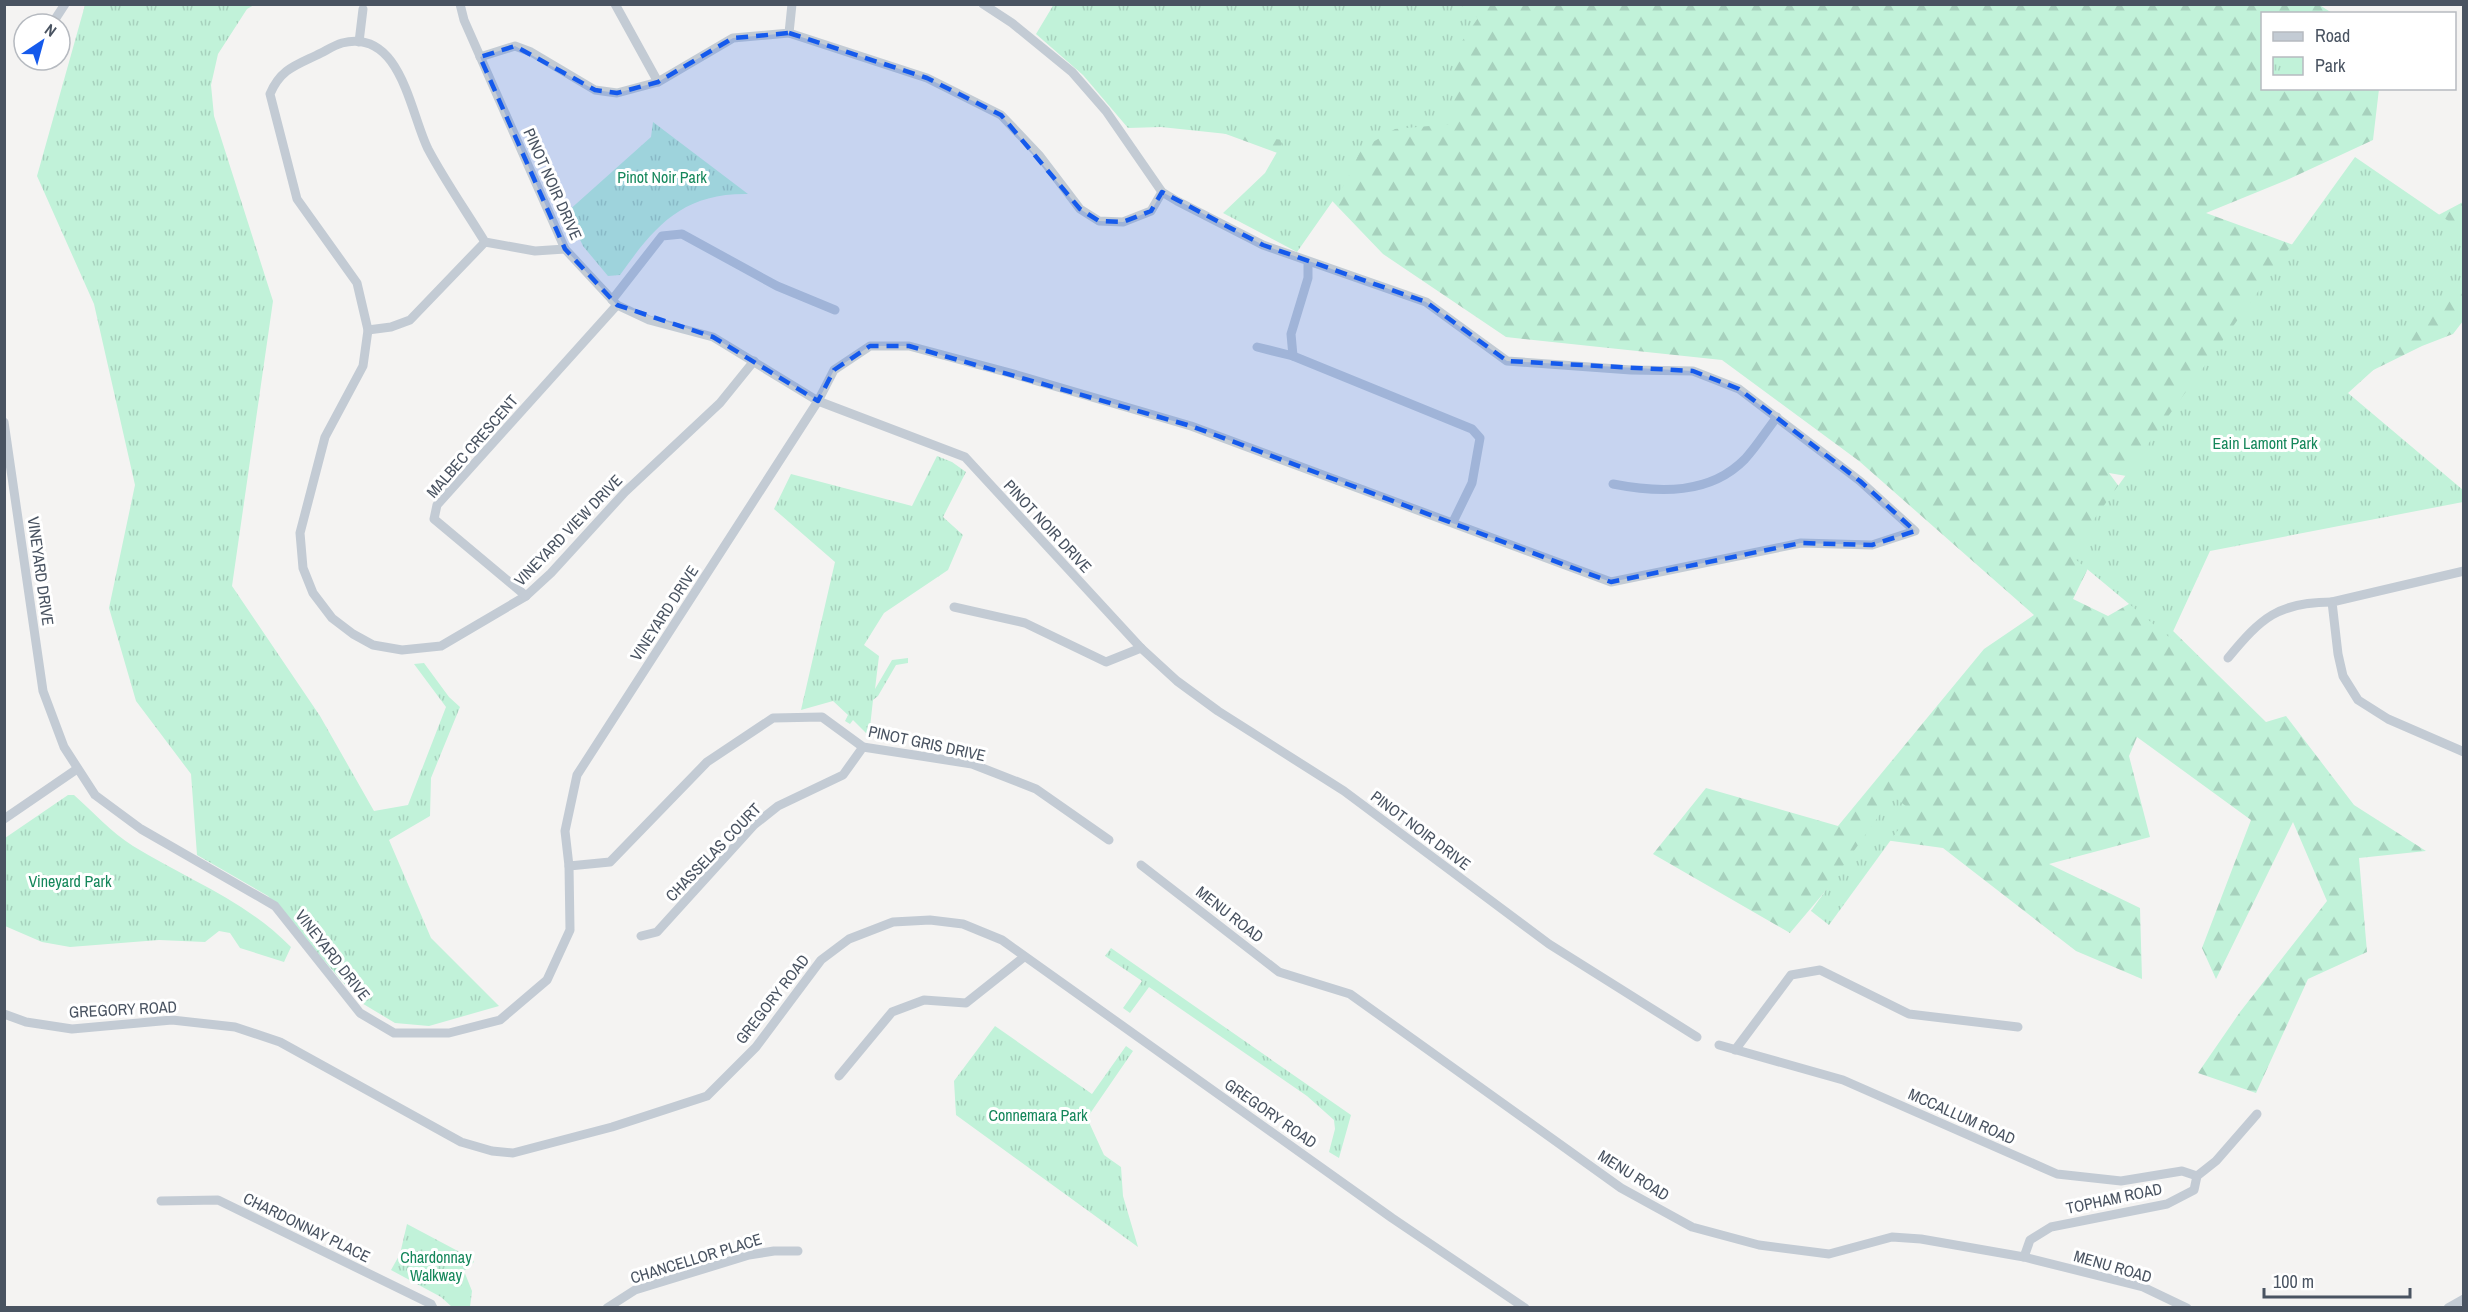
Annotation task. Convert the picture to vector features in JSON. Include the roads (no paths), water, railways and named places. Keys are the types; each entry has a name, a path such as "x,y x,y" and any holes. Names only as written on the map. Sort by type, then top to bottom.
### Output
{"street":[{"name":"PINOT NOIR DRIVE","path":"460,4 464,20 565,249 614,303 649,320 713,337 818,401 965,457 1141,648 1185,687 1344,791 1549,944 1697,1037"},
{"path":"615,4 658,82"},
{"path":"789,33 792,4"},
{"path":"983,4 1012,23 1072,72 1106,111 1162,192 1263,245 1426,302 1506,361 1631,370 1693,371 1739,389 1777,417 1745,459 1720,477 1683,490 1649,491 1613,484"},
{"path":"363,9 358,42 374,47 388,57 400,75 427,147 485,242 535,251 565,249"},
{"path":"480,57 515,46 531,52 595,90 617,93 658,82 733,38 789,33 927,78 1000,115 1038,154 1080,208 1099,221 1124,222 1151,211 1162,192"},
{"name":"VINEYARD VIEW DRIVE","path":"358,42 342,43 285,70 276,81 270,94 297,199 357,283 368,330 363,366 325,437 300,533 303,568 313,593 332,618 352,634 373,645 402,650 441,646 526,596 551,573 625,492 720,403 754,361"},
{"path":"614,303 663,236 682,234 777,286 835,310"},
{"path":"368,330 391,327 410,320 485,242"},
{"path":"1293,356 1291,334 1308,278 1308,262"},
{"name":"MALBEC CRESCENT","path":"526,596 434,519 437,506 614,303"},
{"name":"VINEYARD DRIVE","path":"4,422 43,691 64,747 95,795 141,829 275,906 360,1013 394,1033 449,1034 500,1020 547,980 570,930 569,866 565,831 577,775 818,401 834,370 870,346 909,346 1191,426 1611,582 1801,543 1872,545 1915,531 1860,481 1777,417"},
{"path":"1257,347 1293,356 1472,429 1480,438 1472,483 1453,522"},
{"path":"2228,658 2251,630 2280,609 2314,602 2332,602 2463,571"},
{"path":"2332,602 2343,676 2358,700 2388,719 2463,752"},
{"path":"954,607 1024,623 1106,662 1141,648"},
{"name":"PINOT GRIS DRIVE","path":"569,866 610,862 707,762 773,718 822,717 863,747 972,764 1036,789 1109,840"},
{"name":"CHASSELAS COURT","path":"641,936 657,932 754,825 778,806 843,775 863,747"},
{"path":"4,819 77,769"},
{"name":"MENU ROAD","path":"1141,865 1279,972 1350,994 1621,1188 1692,1227 1759,1245 1829,1254 1892,1237 1920,1239 2024,1257 2143,1287 2187,1308"},
{"name":"GREGORY ROAD","path":"4,1014 26,1022 72,1029 172,1020 236,1027 280,1042 461,1142 492,1151 513,1153 612,1126 707,1095 756,1047 821,960 849,939 893,922 930,920 963,924 1002,940 1392,1218 1525,1308"},
{"path":"839,1076 892,1012 924,1000 966,1003 1024,957"},
{"path":"1735,1050 1791,975 1820,970 1909,1014 2018,1027"},
{"name":"MCCALLUM ROAD","path":"1719,1045 1843,1080 2057,1174 2121,1180 2182,1170 2197,1176"},
{"name":"TOPHAM ROAD","path":"2024,1257 2030,1240 2051,1227 2167,1204 2194,1190 2197,1176 2216,1161 2257,1114"},
{"name":"CHARDONNAY PLACE","path":"161,1201 218,1200 431,1304 433,1308"},
{"name":"CHANCELLOR PLACE","path":"607,1308 635,1290 749,1255 774,1251 798,1251"},
{"path":"2448,1308 2463,1299"}],"park label":[{"name":"Pinot Noir Park","path":"662,177"},
{"name":"Eain Lamont Park","path":"2265,443"},
{"name":"Vineyard Park","path":"70,881"},
{"name":"Connemara Park","path":"1038,1115"},
{"name":"Chardonnay Walkway","path":"436,1266"}]}
